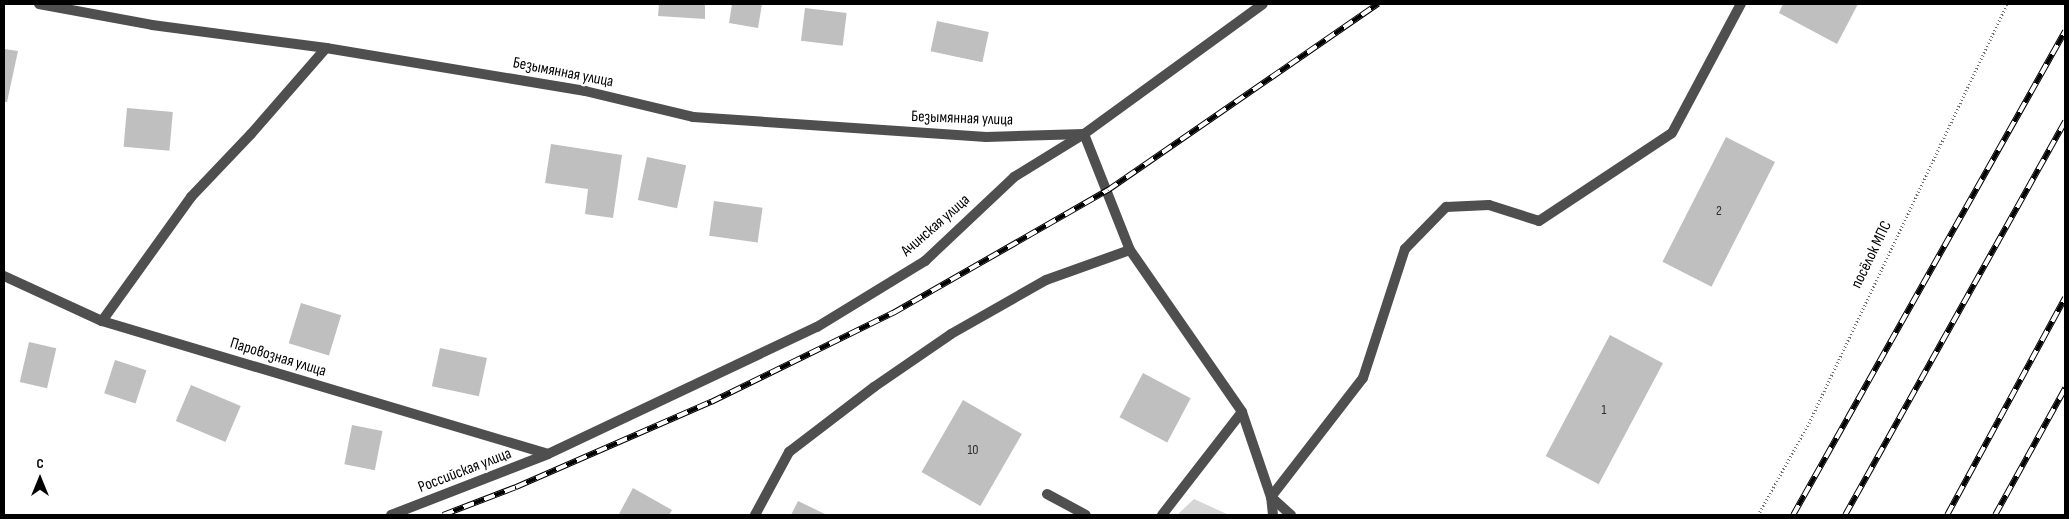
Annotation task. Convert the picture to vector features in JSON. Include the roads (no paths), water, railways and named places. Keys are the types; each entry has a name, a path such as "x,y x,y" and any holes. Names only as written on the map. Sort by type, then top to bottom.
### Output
{"street":[{"name":"Безымянная улица","path":"39,4 152,25 326,48 585,91 693,117 986,137 1084,134"},
{"name":"Ачинская улица","path":"548,454 817,327 925,261 1014,177 1084,134 1263,4"},
{"path":"1271,497 1363,378 1405,249 1446,207 1489,205 1539,221 1672,133 1741,4"},
{"path":"102,321 191,197 251,134 326,48"},
{"path":"1084,134 1130,250 1242,412 1271,497 1273,515"},
{"path":"754,515 789,452 874,387 951,334 1046,280 1130,250"},
{"name":"Паровозная улица","path":"4,276 102,321 548,454"},
{"path":"1162,515 1242,412"},
{"name":"Российская улица","path":"392,515 548,454"},
{"path":"1048,494 1086,515"},
{"path":"1271,497 1291,515"}],"railway":[{"path":"443,515 516,487 711,402 893,313 1108,190 1378,4"},
{"path":"1793,515 2065,31"},
{"path":"1845,515 2065,121"},
{"path":"1947,515 2065,298"},
{"path":"1995,515 2065,388"}]}
